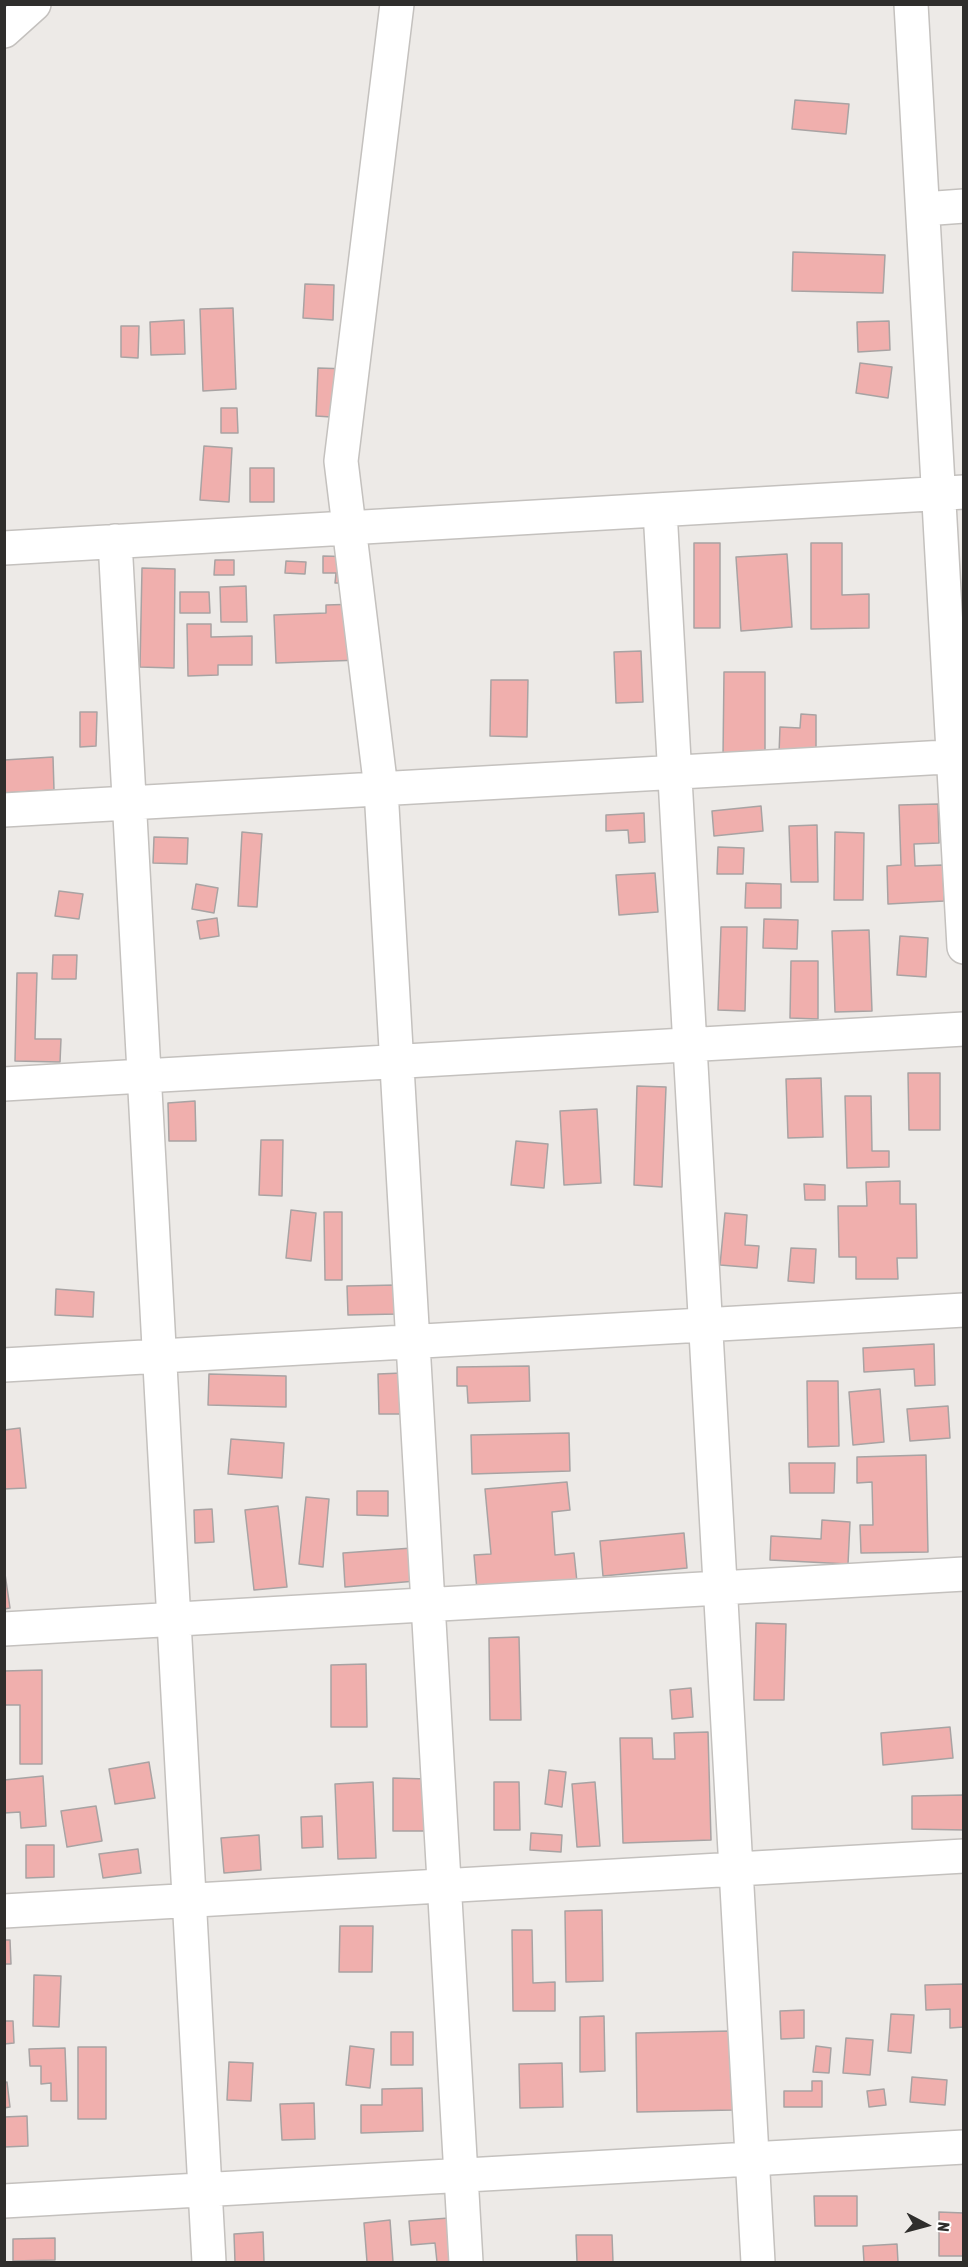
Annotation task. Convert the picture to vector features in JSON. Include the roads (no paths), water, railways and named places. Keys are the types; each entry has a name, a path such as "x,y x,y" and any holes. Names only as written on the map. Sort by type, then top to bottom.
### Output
{"street":[{"path":"4,30 34,4"},
{"path":"397,4 341,461 381,789 466,2262"},
{"path":"911,4 923,209 951,493 963,947"},
{"path":"923,209 963,206"},
{"path":"4,548 951,493"},
{"path":"660,510 758,2262"},
{"path":"115,541 208,2262"},
{"path":"4,810 958,756"},
{"path":"4,1083 963,1029"},
{"path":"4,1365 963,1310"},
{"path":"4,1629 963,1574"},
{"path":"4,1911 963,1857"},
{"path":"4,2201 963,2147"}]}
